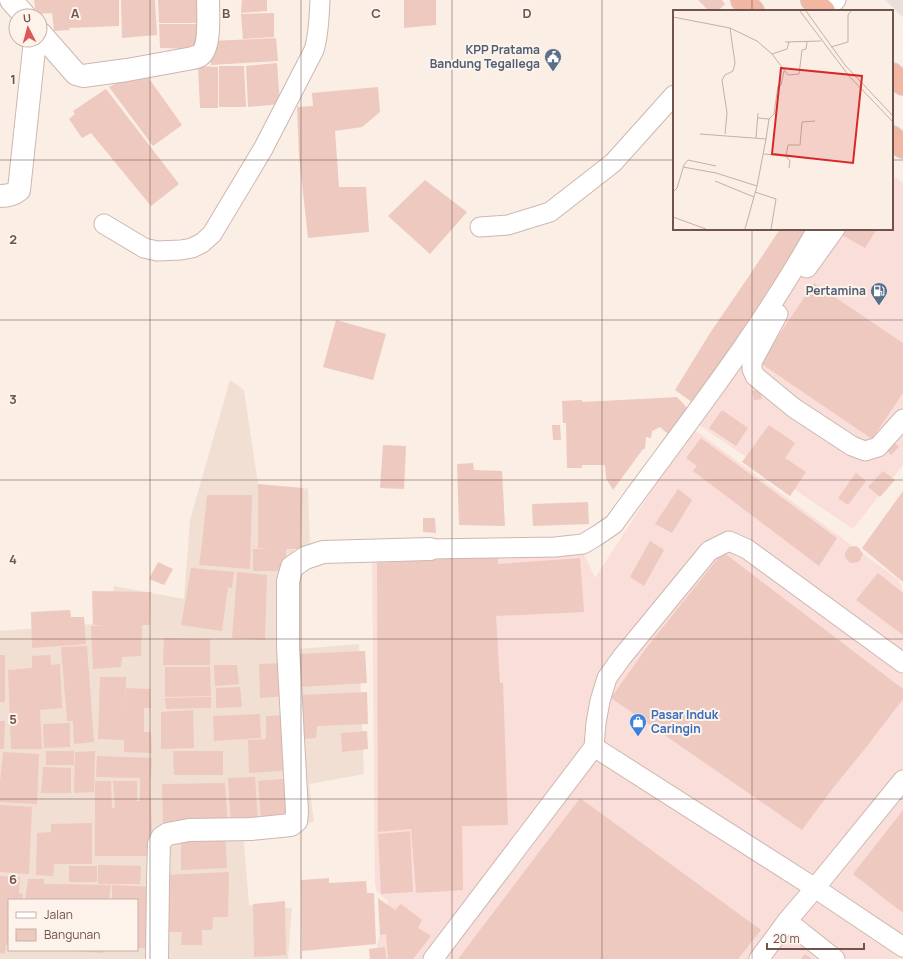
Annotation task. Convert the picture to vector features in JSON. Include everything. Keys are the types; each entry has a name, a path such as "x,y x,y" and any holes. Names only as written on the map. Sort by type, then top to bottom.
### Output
{"highway":[{"path":"812,0 823,10"},
{"path":"893,75 903,84"}],"street":[{"path":"11,0 18,8"},
{"path":"48,42 76,74 83,76 193,58 199,56 203,51 208,34 208,0"},
{"path":"0,196 10,196 19,190 34,48"},
{"path":"157,959 159,844 162,838 168,834 189,830 251,829 291,825 296,821 297,812 288,640 288,581 292,567 305,558 323,552 430,549"}],"lane":[{"path":"104,224 144,248 157,251 192,248 202,243 212,234 263,149 314,50 317,40 320,0"},
{"path":"825,10 836,0"},
{"path":"480,227 508,225 550,212 613,163 673,96"},
{"path":"430,549 583,544 598,536 614,524 716,386 762,319 816,230"},
{"path":"834,230 790,291 752,362 752,369 755,376 794,408 852,446 865,451 878,447 903,419"},
{"path":"433,959 594,747 600,701 607,678 622,657 709,551 729,541 747,549 903,663"},
{"path":"594,747 815,888 903,947"},
{"path":"759,959 787,921 903,780"},
{"path":"787,921 835,959"}],"shaded area":[{"path":"885,0 903,0 903,17"},
{"path":"893,176 903,183 903,465 853,529 699,425 824,230 893,230"},
{"path":"230,380 244,390 260,498 308,488 310,547 294,549 299,649 359,644 364,774 309,784 314,822 243,831 249,905 292,908 288,959 0,959 0,631 107,623 114,586 184,599 190,520"},
{"name":"Pasar Induk Caringin","path":"692,428 899,580 903,591 903,959 374,959 388,901 377,892 375,884 372,555 583,552 595,578"}],"building":[{"path":"34,0 119,0 119,26 69,28 70,30 54,31 52,13 48,13 48,8 35,8"},
{"path":"121,0 155,0 157,35 122,38"},
{"path":"158,0 197,0 198,23 159,23"},
{"path":"242,0 267,0 267,11 241,13"},
{"path":"404,0 436,0 436,25 404,28"},
{"path":"698,0 722,0 725,4 719,10 708,10"},
{"path":"274,13 274,37 243,39 241,14"},
{"path":"159,24 199,24 197,49 160,48"},
{"path":"276,38 278,61 211,65 210,41"},
{"path":"277,63 280,104 248,107 246,66"},
{"path":"198,66 218,67 218,108 200,108"},
{"path":"219,66 244,66 246,107 219,107"},
{"path":"143,70 182,125 153,146 109,87"},
{"path":"378,87 380,112 362,127 335,131 339,187 366,187 369,232 308,238 299,156 297,107 313,106 312,93"},
{"path":"106,89 179,184 151,206 91,133 82,138 69,119 75,114 73,111"},
{"path":"425,180 467,212 430,254 388,216"},
{"path":"779,230 810,230 696,405 675,390 710,333"},
{"path":"842,230 876,230 865,248 840,234"},
{"path":"814,283 903,343 903,393 872,439 760,363"},
{"path":"336,320 386,334 373,380 323,367"},
{"path":"760,389 762,399 754,400 752,391"},
{"path":"677,397 690,411 668,434 660,427 652,431 651,438 646,437 645,449 643,449 613,490 606,478 605,465 582,465 582,468 567,468 566,423 563,423 562,401 582,400 582,402"},
{"path":"722,410 748,428 736,446 709,428"},
{"path":"552,425 560,425 561,440 553,440"},
{"path":"769,425 795,443 785,458 806,472 790,496 742,462"},
{"path":"701,438 837,538 819,566 693,471 697,466 686,458"},
{"path":"893,441 899,447 891,455 885,449"},
{"path":"383,445 406,446 404,489 380,488"},
{"path":"473,463 474,470 502,471 505,526 459,525 457,464"},
{"path":"883,471 895,480 880,497 868,487"},
{"path":"856,473 866,481 848,505 838,498"},
{"path":"258,484 303,488 301,549 286,549 286,571 253,571 253,549 269,549 258,548"},
{"path":"678,489 692,500 672,533 655,524"},
{"path":"903,491 903,582 862,548"},
{"path":"207,495 252,495 250,569 199,565"},
{"path":"588,502 589,524 533,526 532,504"},
{"path":"423,518 435,518 436,533 423,532"},
{"path":"650,541 664,550 644,586 630,577"},
{"path":"856,546 863,554 859,562 850,563 845,557 845,553 849,547"},
{"path":"723,552 903,689 903,699 802,830 611,698 647,647"},
{"path":"498,556 498,564 580,558 584,612 496,616 500,683 503,683 508,825 462,826 463,890 416,893 411,829 378,832 377,563"},
{"path":"158,562 173,569 164,585 149,579"},
{"path":"191,568 234,572 232,588 228,587 222,631 181,625"},
{"path":"237,572 267,575 265,640 232,638"},
{"path":"878,573 903,593 903,635 856,600"},
{"path":"92,591 151,592 150,625 142,625 141,656 122,657 121,667 93,669 91,626 104,626 93,625"},
{"path":"70,610 71,617 84,617 86,644 32,648 31,612"},
{"path":"164,638 210,639 210,665 163,665"},
{"path":"87,646 94,742 74,744 73,721 67,721 61,647"},
{"path":"365,651 367,683 300,687 297,654"},
{"path":"0,655 5,655 5,702 0,702"},
{"path":"50,655 51,665 60,664 62,708 40,710 42,749 11,749 8,670 32,668 32,656"},
{"path":"283,663 285,696 260,698 259,664"},
{"path":"214,665 237,665 239,684 215,686"},
{"path":"165,667 210,667 211,696 165,697"},
{"path":"100,677 126,677 125,713 126,688 150,689 151,708 144,708 144,732 151,732 152,753 124,752 124,740 98,739"},
{"path":"240,687 242,707 216,708 216,688"},
{"path":"367,692 368,724 317,726 316,738 302,739 300,695"},
{"path":"211,697 211,708 166,709 165,698"},
{"path":"193,710 194,748 161,749 161,712"},
{"path":"260,714 261,738 214,741 213,716"},
{"path":"288,715 291,770 249,773 248,740 266,739 266,716"},
{"path":"0,721 5,721 4,749 0,749"},
{"path":"70,723 70,747 44,748 43,724"},
{"path":"367,731 368,749 342,752 341,733"},
{"path":"46,751 74,751 74,765 46,765"},
{"path":"95,751 94,792 74,793 75,752"},
{"path":"173,751 223,751 223,775 174,775"},
{"path":"3,752 39,754 37,804 0,802"},
{"path":"97,756 152,758 150,778 153,856 95,856 95,781 111,781 112,808 115,807 113,781 137,781 137,801 140,801 140,778 96,777"},
{"path":"43,767 71,768 71,793 41,793"},
{"path":"255,777 258,822 231,824 228,778"},
{"path":"293,778 294,818 261,821 258,781"},
{"path":"225,783 228,826 163,829 162,784"},
{"path":"580,798 761,930 738,959 458,959"},
{"path":"0,805 32,807 29,874 0,872"},
{"path":"903,810 903,913 853,874"},
{"path":"92,823 92,864 54,864 53,876 36,875 37,833 51,832 51,824"},
{"path":"410,831 413,892 381,894 378,834"},
{"path":"225,832 227,868 181,870 181,835"},
{"path":"98,865 141,866 140,884 98,884"},
{"path":"69,866 97,866 97,882 69,882"},
{"path":"229,872 228,917 213,917 212,930 202,930 202,945 181,945 182,932 163,932 164,875"},
{"path":"0,876 20,877 19,893 23,894 22,899 8,899 8,945 6,945 5,954 0,953"},
{"path":"329,878 329,883 366,881 367,893 374,893 376,944 302,951 301,880"},
{"path":"28,879 44,879 44,884 111,885 109,899 25,899"},
{"path":"112,885 154,887 153,948 138,948 138,899 112,899"},
{"path":"378,898 395,910 401,904 422,920 418,928 431,936 413,959 388,959 386,934 380,935"},
{"path":"285,901 286,955 254,957 253,904"},
{"path":"385,947 386,959 370,959 369,949"},
{"path":"72,951 103,951 103,953"},
{"path":"805,954 812,959 801,959"}],"place":[{"name":"KPP Pratama Bandung Tegallega","path":"553,72"},
{"name":"Pertamina","path":"879,306"},
{"name":"Pasar Induk Caringin","path":"638,737"}]}
